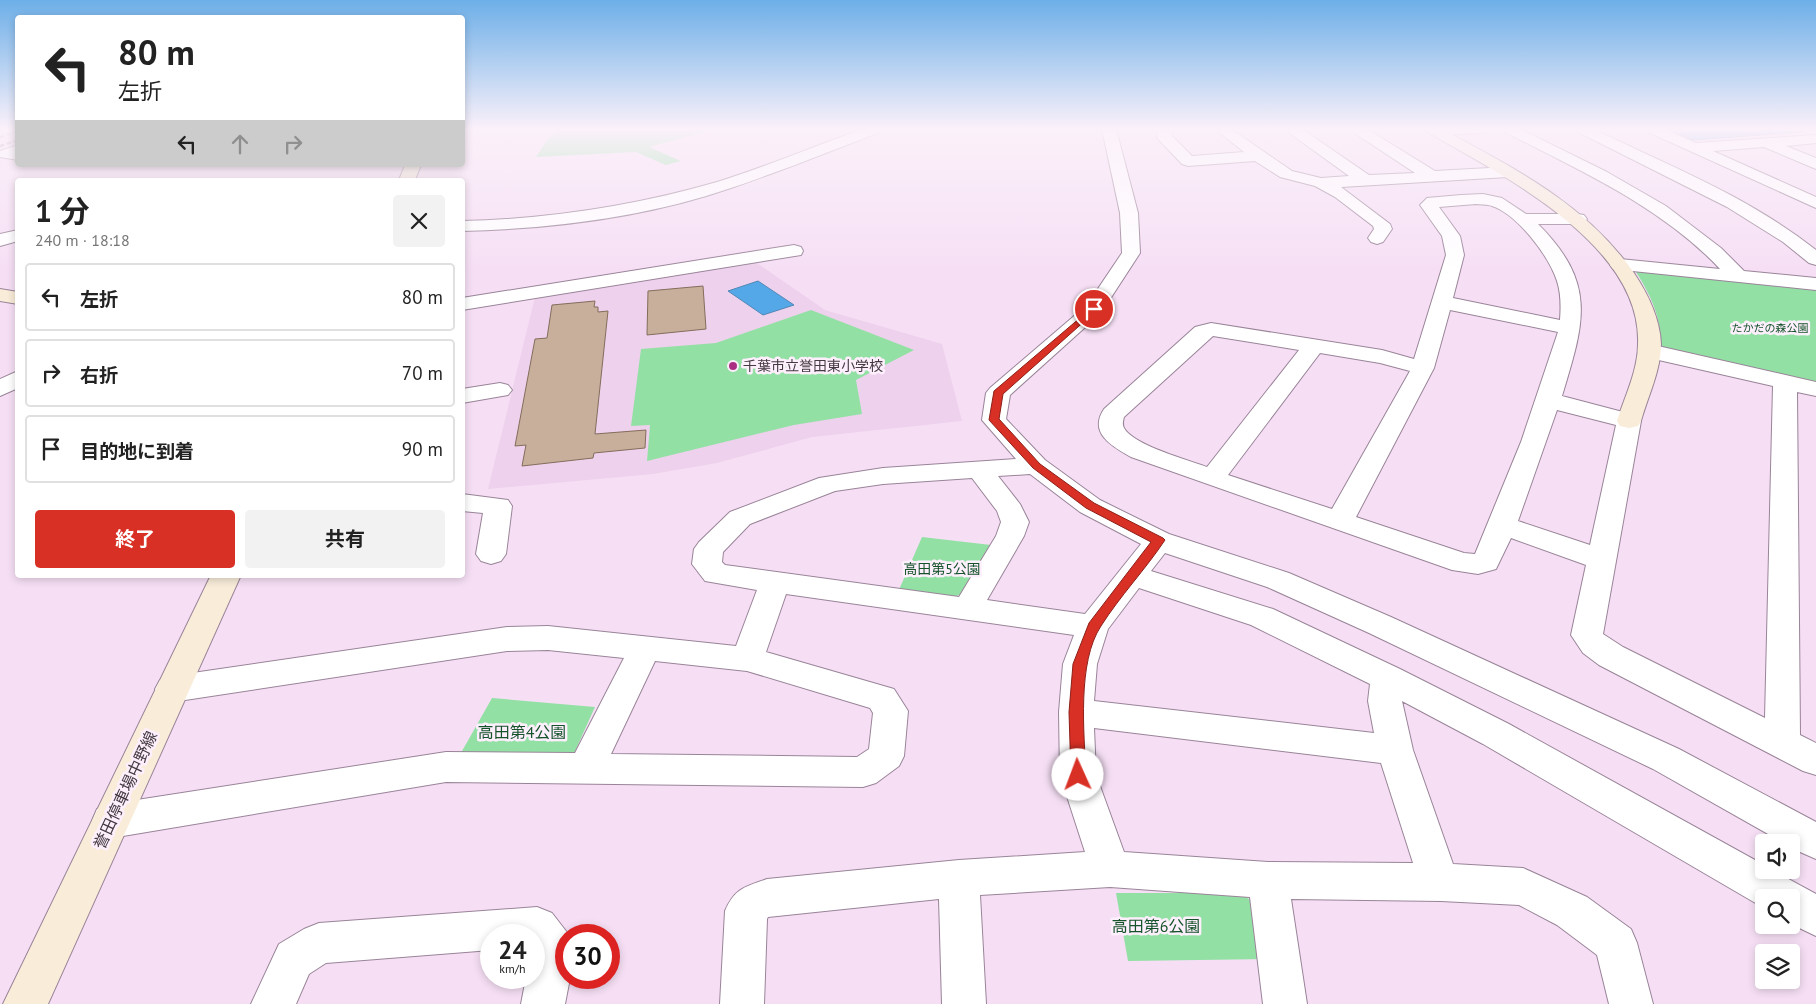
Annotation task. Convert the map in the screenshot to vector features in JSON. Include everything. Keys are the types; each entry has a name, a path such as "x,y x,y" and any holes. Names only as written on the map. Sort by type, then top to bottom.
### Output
{"street":[{"path":"465,226 580,218 702,191 749,176"},
{"path":"1120,176 1129,212 1130,252 1094,309 998,394 994,420 1036,466 1090,506 1159,540 1278,580 1380,625 1666,759 1816,842"},
{"path":"1293,176 1321,183 1341,193 1381,224 1384,229 1377,238"},
{"path":"1359,176 1365,180"},
{"path":"1321,183 1450,176"},
{"path":"1515,176 1531,185 1578,219 1620,265 1642,302 1648,332 1649,352 1629,421 1587,635 1594,645 1816,760"},
{"path":"1598,176 1649,203 1699,239 1727,263 1738,276"},
{"path":"1679,176 1752,215 1796,242 1816,259"},
{"path":"1757,176 1816,203"},
{"path":"1340,521 1423,368 1442,302 1455,255 1451,236 1429,205 1433,202 1491,200 1498,202 1522,219 1542,239 1565,273 1572,302 1570,328 1549,400 1502,525 1486,562 1462,564 1140,452 1122,441 1112,431 1110,424 1112,414 1203,332 1211,329 1382,357 1423,368"},
{"path":"1522,219 1578,219"},
{"path":"0,240 15,236"},
{"path":"465,304 794,251"},
{"path":"1620,265 1816,284"},
{"path":"0,296 15,298"},
{"path":"1442,302 1570,328"},
{"path":"1212,478 1315,345"},
{"path":"1649,352 1816,389"},
{"path":"0,389 15,380"},
{"path":"1782,742 1785,382"},
{"path":"465,396 500,390"},
{"path":"1549,400 1629,421"},
{"path":"1036,466 979,468 883,476 829,484 740,518 709,550 707,564 716,574 1093,626"},
{"path":"967,609 1010,536 1015,522 1010,510 979,468"},
{"path":"465,502 498,506 491,554"},
{"path":"1502,525 1602,560"},
{"path":"1110,870 1078,775 1076,712 1080,664 1093,626 1159,540"},
{"path":"1133,576 1262,617 1388,678 1496,734 1768,889"},
{"name":"誉田停車場中野線","path":"25,1004 225,578"},
{"path":"747,659 774,582"},
{"path":"111,821 446,767 863,772 886,756 891,712 882,698 747,659 644,650 548,638 507,639 172,689"},
{"path":"585,769 644,650"},
{"path":"1388,678 1385,701 1395,750 1427,850 1441,882"},
{"path":"1076,712 1395,750"},
{"path":"742,1004 746,911 754,903 766,898 959,878 1110,870 1268,880 1441,882 1523,887 1572,911 1616,943 1631,1004"},
{"path":"959,878 964,1004"},
{"path":"1268,880 1285,1004"},
{"path":"1800,907 1816,916"},
{"path":"273,1004 294,959 319,943 537,927 554,949 543,1004"}],"shaded area":[{"name":"千葉市立誉田東小学校","path":"754,261 825,310 942,344 962,421 812,437 717,463 653,474 488,489 535,297"}],"green space":[{"name":"たかだの森公園","path":"1644,270 1816,288 1816,385 1670,351 1661,345 1659,325 1654,307 1647,290 1636,272"},
{"path":"811,310 914,350 856,380 862,414 794,425 647,461 650,425 631,426 641,349 716,343"},
{"name":"高田第5公園","path":"922,537 991,545 962,594 947,599 898,592"},
{"name":"高田第4公園","path":"492,698 595,707 572,758 457,760"},
{"name":"高田第6公園","path":"1116,893 1241,893 1254,903 1270,959 1128,961"}],"water":[{"path":"758,281 794,305 763,315 728,291"}],"building":[{"path":"703,286 706,329 647,335 648,291"},
{"path":"595,301 594,307 598,307 598,312 608,311 595,434 646,430 645,448 594,453 593,458 522,466 526,445 515,446 535,339 547,338 552,305"}],"place":[{"name":"千葉市立誉田東小学校","path":"733,366"}],"route":[{"path":"1078,775 1076,712 1080,664 1093,626 1159,540 1090,506 1036,466 994,420 998,394 1094,309"}]}
